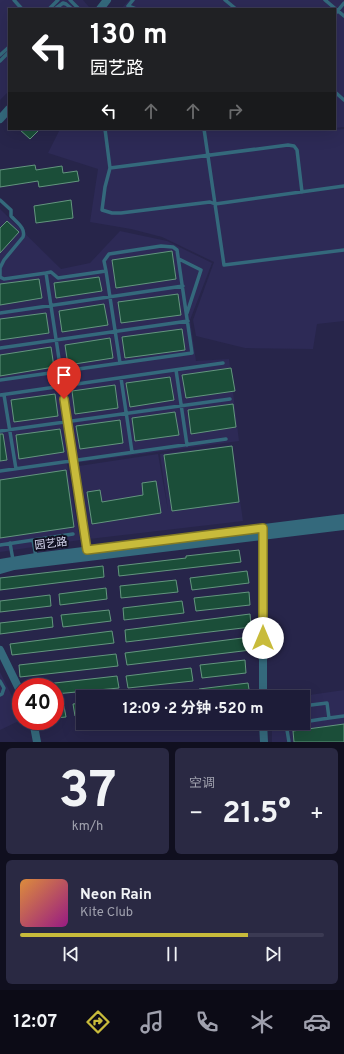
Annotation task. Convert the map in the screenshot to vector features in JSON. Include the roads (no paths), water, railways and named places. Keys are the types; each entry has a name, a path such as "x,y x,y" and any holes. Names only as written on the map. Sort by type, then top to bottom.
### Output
{"street":[{"path":"96,0 101,8 107,0"},
{"path":"0,119 8,110"},
{"name":"园艺路","path":"0,570 14,566 263,532 344,518"},
{"name":"园艺路","path":"0,563 87,550 263,532 344,526"},
{"path":"263,532 263,690"},
{"path":"0,650 14,678"},
{"path":"35,730 37,742"},
{"path":"264,730 264,742"}],"lane":[{"path":"14,0 21,8"},
{"path":"50,8 58,0"},
{"path":"70,0 78,8"},
{"path":"133,0 128,6 133,8"},
{"path":"225,0 235,8"},
{"path":"325,0 332,8"},
{"path":"56,8 63,3 71,8"},
{"path":"344,3 336,12 344,16"},
{"path":"0,55 8,48"},
{"path":"0,61 8,53"},
{"path":"336,93 344,100"},
{"path":"105,130 110,168 105,187 102,210 112,213 210,202 215,204 344,186"},
{"path":"204,130 224,265 344,250"},
{"path":"110,168 288,145 294,146 297,150 302,192"},
{"path":"0,200 11,210 11,216 24,230 23,237 4,260 0,268 0,277 4,279 51,272 58,278 106,271"},
{"path":"0,380 192,353 177,250 168,246 109,254 104,261 120,363"},
{"path":"179,259 201,270 187,314"},
{"path":"46,273 61,372"},
{"path":"0,313 183,286"},
{"path":"0,348 188,321"},
{"path":"16,469 10,429 2,395 223,364"},
{"path":"176,370 187,445"},
{"path":"121,378 132,452"},
{"path":"62,387 87,550"},
{"path":"0,431 230,399"},
{"path":"0,471 226,439"},
{"path":"0,545 73,534"},
{"path":"33,540 36,557"},
{"path":"10,543 13,560"},
{"path":"0,680 4,688 2,694 0,695"},
{"path":"310,705 327,703 329,718"},
{"path":"310,721 344,716"},
{"path":"288,730 289,742"}]}
